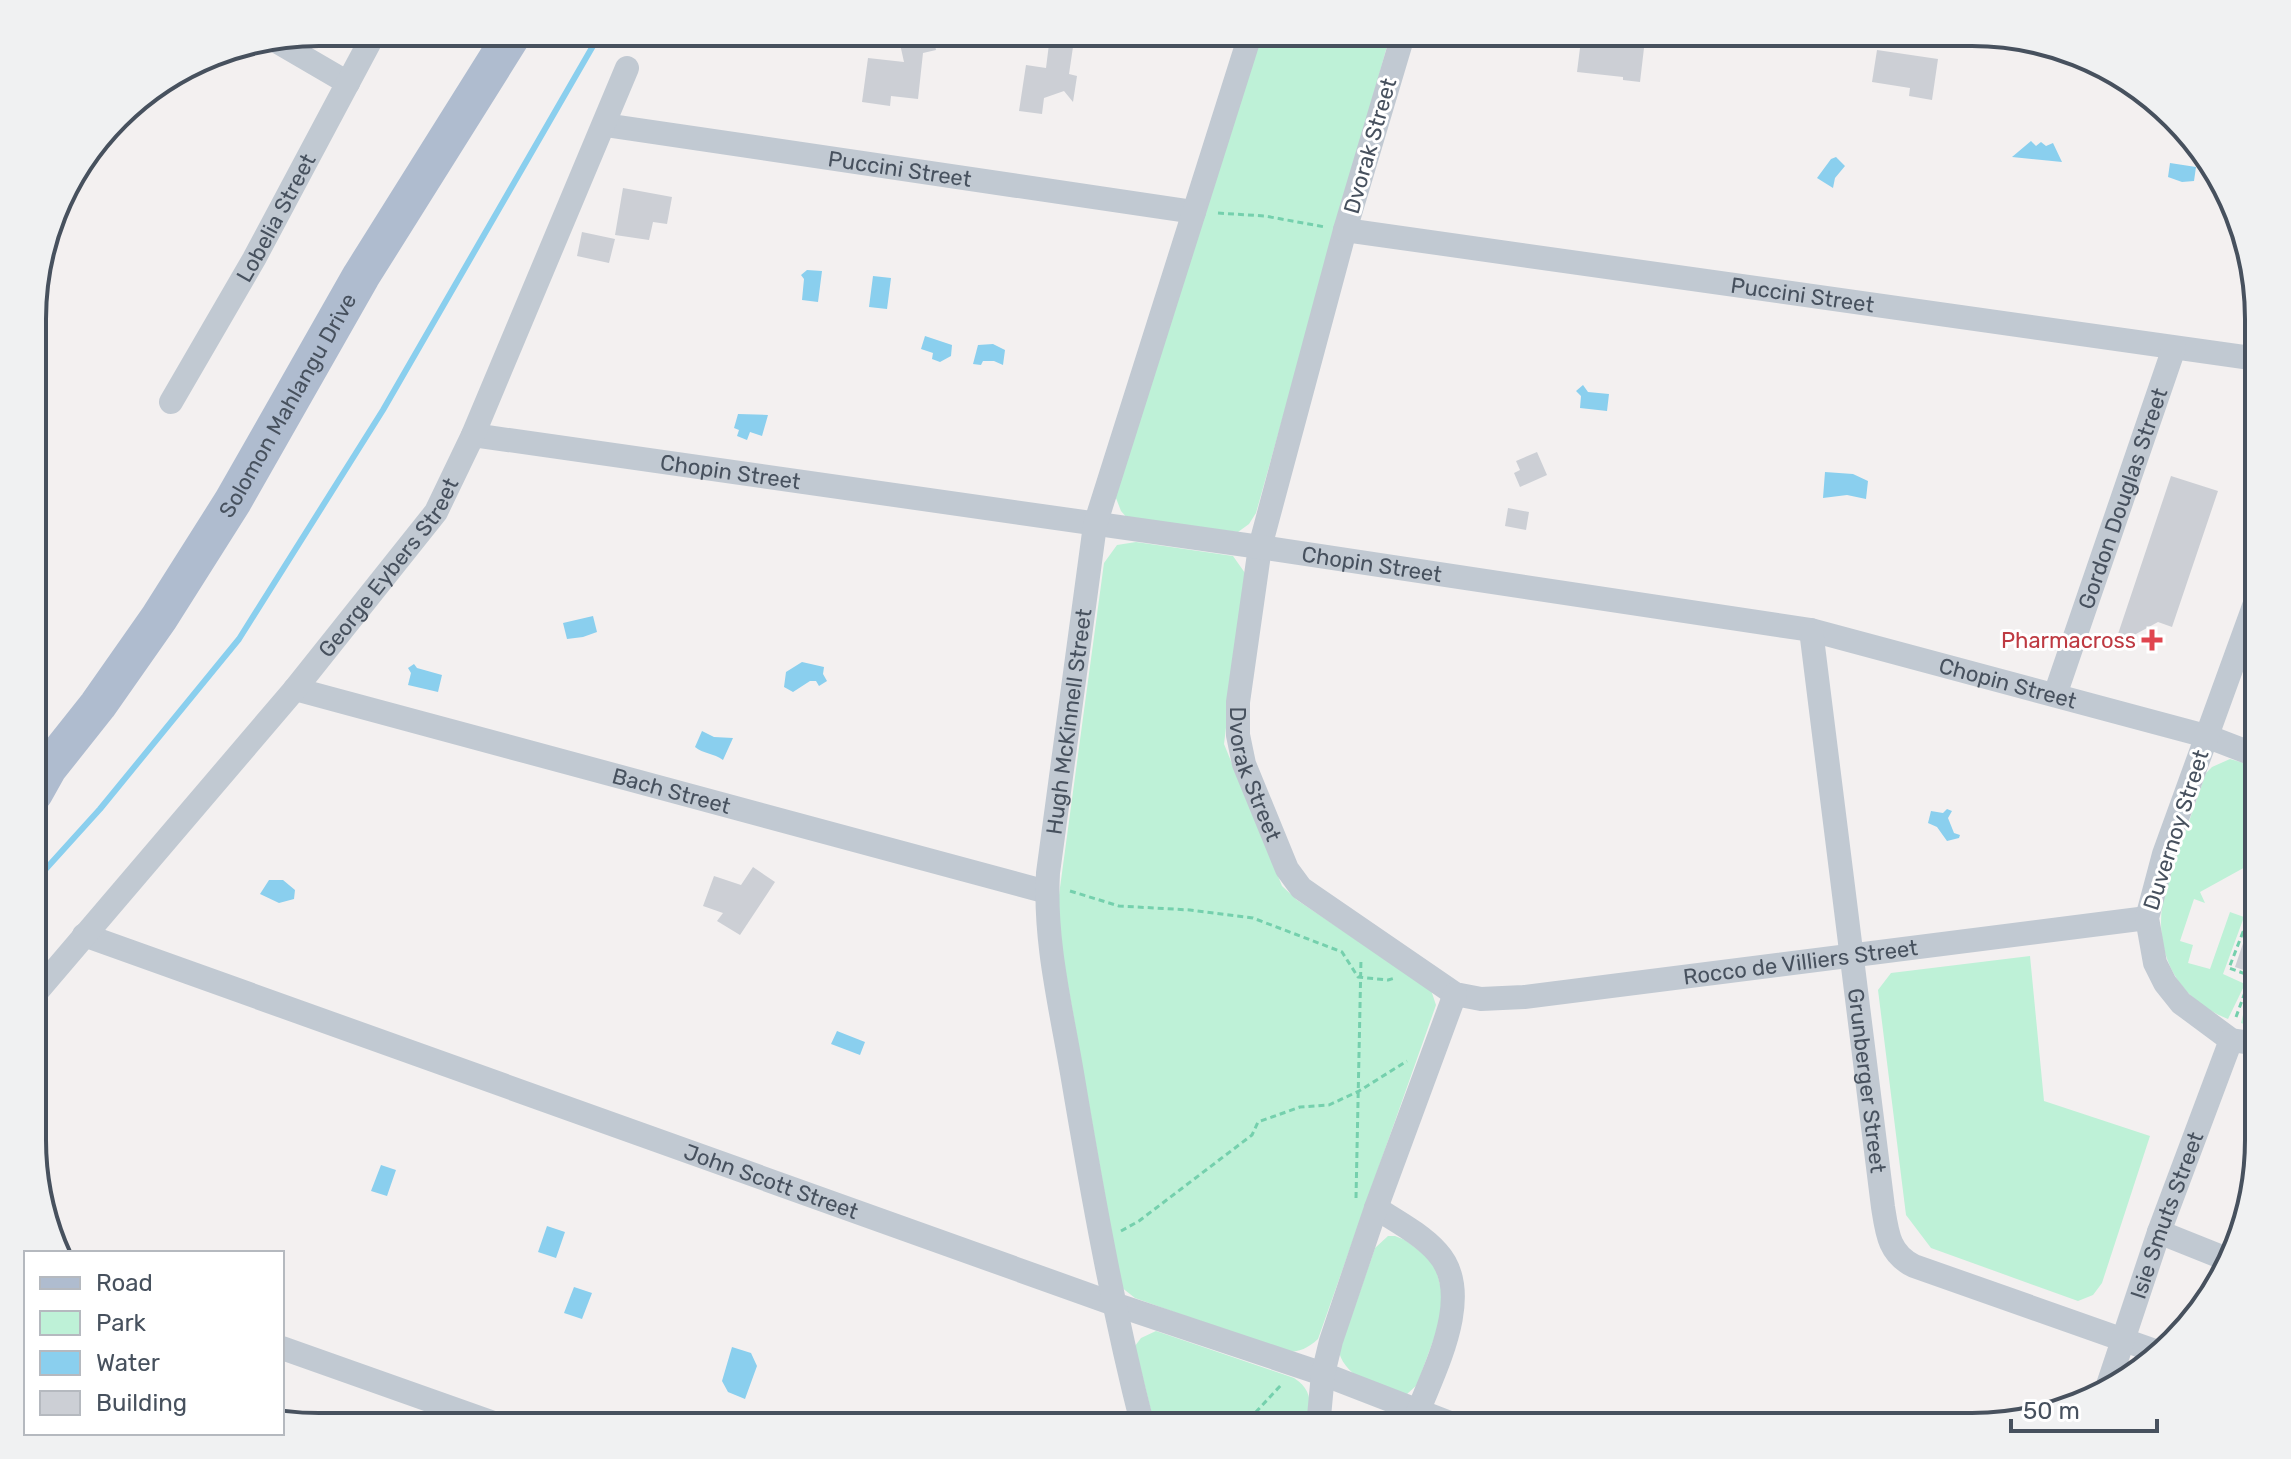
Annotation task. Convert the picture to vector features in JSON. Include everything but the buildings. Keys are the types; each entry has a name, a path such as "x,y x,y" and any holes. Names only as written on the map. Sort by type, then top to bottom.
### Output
{"main road":[{"name":"Solomon Mahlangu Drive","path":"46,770 98,705 159,618 233,501 361,276 505,46"}],"street":[{"name":"Lobelia Street","path":"171,402 254,259 368,46"},
{"name":"Hugh McKinnell Street","path":"1140,1413 1100,1243 1054,967 1047,892 1095,525 1247,46"},
{"name":"Dvorak Street","path":"1400,46 1345,230 1260,547 1238,702 1240,751 1287,869 1301,888 1455,994"},
{"path":"288,48 348,83"},
{"name":"George Eybers Street","path":"46,981 295,689 426,526 473,435 627,68"},
{"name":"Puccini Street","path":"605,125 1194,212"},
{"name":"Puccini Street","path":"1345,230 2244,357"},
{"name":"Gordon Douglas Street","path":"2055,695 2174,348"},
{"name":"Chopin Street","path":"473,435 1260,547 1811,630 2206,736 2244,751"},
{"name":"Grunberger Street","path":"1811,630 1883,1207 1887,1235 1894,1250 1914,1266 2148,1348"},
{"name":"Duvernoy Street","path":"2233,1031 2181,1003 2165,983 2150,947 2147,918 2164,854 2244,633"},
{"name":"Bach Street","path":"295,689 1047,892"},
{"name":"Rocco de Villiers Street","path":"1455,994 1500,999 2147,918"},
{"name":"John Scott Street","path":"84,935 1114,1304 1323,1374 1418,1412"},
{"path":"1319,1412 1323,1374 1331,1341 1455,994"},
{"path":"2233,1031 2244,1037"},
{"name":"Isie Smuts Street","path":"2112,1373 2159,1232 2233,1031"},
{"path":"1376,1208 1429,1243 1444,1259 1449,1270 1453,1299 1451,1318 1418,1412"},
{"path":"2159,1232 2219,1256"},
{"path":"284,1349 465,1413"}],"path":[{"path":"1194,212 1265,216 1345,230"},
{"path":"1047,892 1075,891 1119,906 1253,918 1342,952 1361,978 1388,980 1421,969"},
{"path":"1362,930 1356,1207 1364,1244"},
{"path":"2244,931 2229,968 2244,973"},
{"path":"2233,1031 2244,997"},
{"path":"1100,1243 1139,1221 1225,1157 1252,1135 1258,1122 1300,1107 1329,1105 1359,1091 1403,1062 1431,1057"},
{"path":"1256,1412 1283,1383 1295,1364"}],"green space":[{"path":"1258,46 1387,46 1256,513 1249,524 1238,532 1128,519 1114,493"},
{"path":"1136,542 1233,556 1245,573 1224,744 1282,886 1297,900 1431,990 1436,1005 1318,1339 1296,1351 1286,1352 1135,1298 1121,1287 1056,917 1104,563 1117,545"},
{"path":"2230,759 2244,763 2244,868 2200,892 2205,903 2194,899 2180,941 2193,945 2188,963 2210,969 2230,912 2244,917 2223,974 2244,984 2228,1019 2193,997 2180,983 2170,967 2161,929 2166,887 2206,773"},
{"path":"2030,956 2044,1101 2150,1136 2102,1283 2093,1295 2078,1301 1931,1248 1906,1215 1878,990 1891,973"},
{"path":"1388,1236 1405,1240 1434,1262 1441,1288 1442,1316 1417,1385 1407,1394 1366,1382 1349,1369 1339,1352 1375,1248"},
{"path":"1156,1331 1294,1378 1308,1393 1310,1412 1151,1413 1135,1346 1141,1338"}],"water":[{"path":"2031,141 2036,146 2041,142 2046,146 2053,143 2062,162 2012,157"},
{"path":"1836,157 1845,166 1835,178 1833,188 1817,178"},
{"path":"2170,163 2196,167 2194,181 2182,182 2168,177"},
{"path":"807,270 822,271 818,302 802,300 804,279 801,275"},
{"path":"873,276 891,278 887,309 869,307"},
{"path":"925,336 952,345 951,356 940,362 932,359 933,353 921,349"},
{"path":"993,344 1005,350 1003,365 994,361 973,364 978,345"},
{"path":"1583,385 1588,392 1609,394 1607,411 1580,408 1581,396 1576,391"},
{"path":"738,414 768,415 762,436 750,432 747,440 737,436 739,430 734,428"},
{"path":"1825,472 1853,474 1868,481 1866,499 1847,495 1823,498"},
{"path":"593,616 597,632 567,639 563,623"},
{"path":"802,662 824,667 823,674 827,681 819,686 816,681 810,681 793,692 784,687 786,672"},
{"path":"414,664 417,668 442,675 438,692 408,685 411,673 408,668"},
{"path":"702,731 714,737 733,738 723,760 695,747"},
{"path":"1947,809 1952,811 1948,818 1954,833 1960,835 1947,841 1937,827 1928,823 1931,811 1943,813"},
{"path":"269,880 283,880 295,890 294,899 279,903 260,894"},
{"path":"837,1031 865,1042 860,1055 831,1044"},
{"path":"381,1165 396,1170 387,1196 371,1191"},
{"path":"547,1226 565,1232 556,1258 538,1252"},
{"path":"574,1287 592,1293 582,1319 564,1313"},
{"path":"732,1347 751,1353 757,1366 745,1399 728,1392 722,1381"}],"waterway":[{"path":"46,869 100,809 239,639 383,410 593,46"}],"place":[{"name":"Pharmacross","path":"2152,640"}]}
